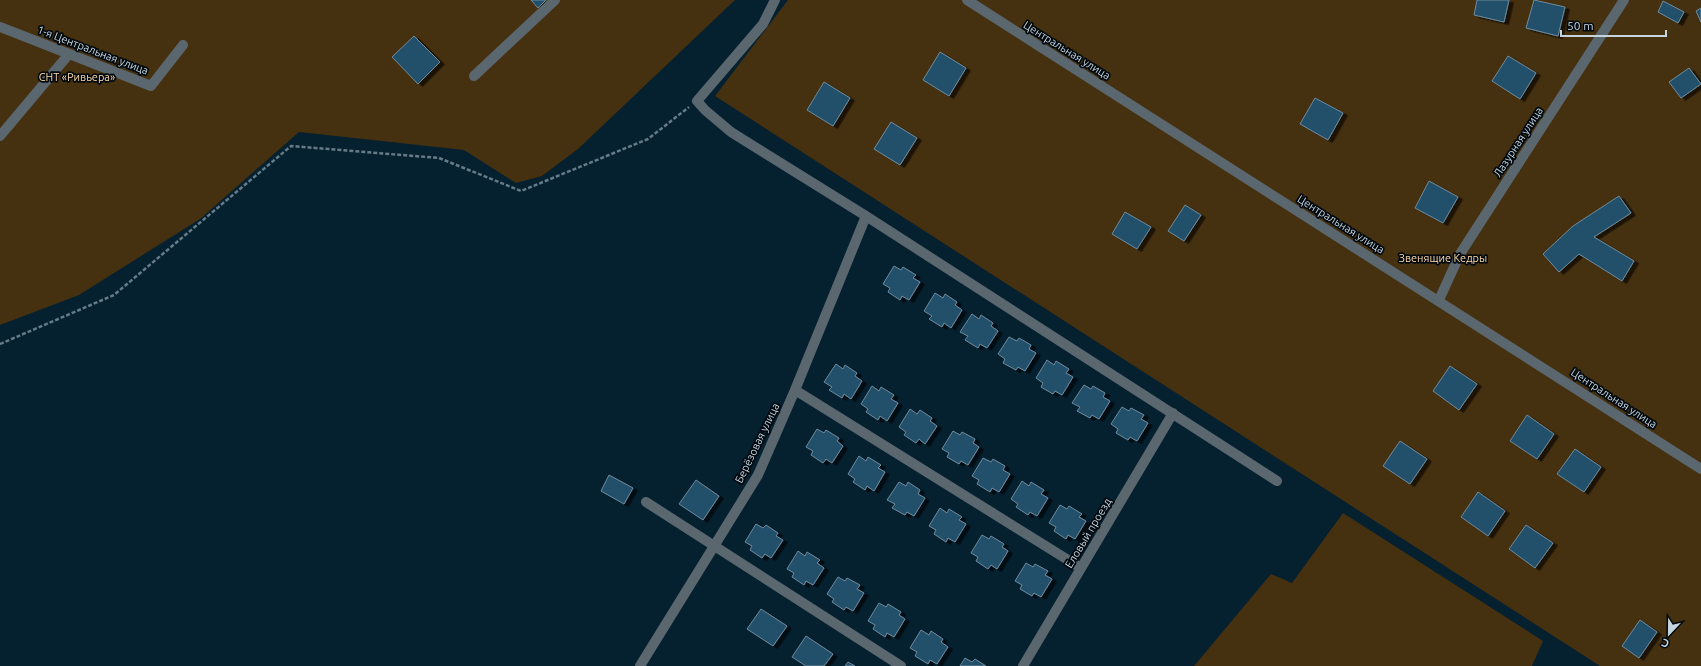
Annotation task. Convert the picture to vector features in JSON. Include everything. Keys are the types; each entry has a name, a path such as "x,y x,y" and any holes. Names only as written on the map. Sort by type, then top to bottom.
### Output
{"street":[{"path":"474,76 555,0"},
{"path":"775,0 763,24 697,101 705,110 731,132 866,216 1173,412 1277,481"},
{"name":"Центральная улица","path":"967,0 1439,300 1701,469"},
{"name":"Лазурная улица","path":"1439,300 1460,254 1624,0"},
{"name":"1-я Центральная улица","path":"0,27 151,86 183,45"},
{"path":"0,136 70,54"},
{"name":"Берёзовая улица","path":"640,666 758,475 795,390 866,216"},
{"path":"795,390 1081,568"},
{"name":"Еловый проезд","path":"1023,666 1173,412"},
{"path":"646,502 901,666"}],"path":[{"path":"0,344 114,295 290,146 439,158 521,191 648,139 697,101"}],"green space":[{"name":"СНТ «Ривьера»","path":"0,0 735,0 578,149 542,176 516,183 464,150 299,132 200,219 79,295 0,325"},
{"name":"Звенящие Кедры","path":"788,0 1701,0 1701,666 1600,666 715,96"},
{"path":"1343,513 1543,641 1532,666 1194,666 1271,574 1292,583"}],"building":[{"path":"531,0 546,0 538,8"},
{"path":"1477,0 1509,0 1504,22 1474,15"},
{"path":"1534,0 1565,7 1558,36 1526,28"},
{"path":"1663,1 1684,12 1678,23 1658,12"},
{"path":"1701,8 1701,22 1696,11"},
{"path":"414,36 440,62 418,84 392,57"},
{"path":"940,52 966,68 949,96 923,80"},
{"path":"1508,56 1536,73 1520,99 1492,81"},
{"path":"1689,68 1701,84 1681,98 1669,82"},
{"path":"824,82 850,98 833,126 807,110"},
{"path":"1315,98 1343,113 1328,140 1300,124"},
{"path":"891,122 917,138 900,165 874,149"},
{"path":"1429,181 1458,197 1443,223 1415,208"},
{"path":"1619,196 1631,213 1594,237 1634,261 1622,281 1579,254 1559,272 1543,254 1573,226"},
{"path":"1185,205 1201,215 1184,241 1168,231"},
{"path":"1125,212 1151,227 1137,249 1112,234"},
{"path":"894,266 901,270 903,267 916,275 913,278 920,282 909,300 902,296 900,300 888,292 890,288 883,284"},
{"path":"935,293 943,298 945,294 957,302 955,305 962,310 951,328 944,323 942,327 929,319 932,316 924,311"},
{"path":"972,314 979,319 981,315 993,323 991,326 998,331 987,348 980,344 978,348 965,340 968,336 960,332"},
{"path":"1009,337 1017,341 1019,338 1031,345 1029,349 1036,353 1025,371 1018,367 1016,370 1003,363 1005,359 998,354"},
{"path":"1047,360 1054,365 1056,361 1069,369 1066,373 1073,377 1062,395 1055,391 1053,394 1041,387 1043,383 1036,378"},
{"path":"836,364 843,369 845,365 857,373 855,376 862,381 851,399 844,394 842,398 829,390 832,387 824,382"},
{"path":"1450,366 1477,384 1459,410 1433,391"},
{"path":"1084,385 1091,389 1093,386 1105,393 1103,397 1110,401 1099,419 1092,415 1090,418 1077,411 1080,407 1072,403"},
{"path":"872,386 879,391 881,387 894,395 891,399 898,403 887,421 880,416 878,420 866,412 868,409 861,404"},
{"path":"1122,407 1129,411 1131,408 1144,415 1141,419 1148,423 1137,441 1130,437 1128,440 1116,433 1118,429 1111,424"},
{"path":"910,409 917,414 920,410 932,418 930,421 937,426 925,444 919,439 916,443 904,435 906,432 899,427"},
{"path":"1527,415 1554,434 1537,459 1510,441"},
{"path":"817,429 824,433 826,430 839,438 837,441 843,446 832,463 826,459 823,463 811,455 813,451 806,447"},
{"path":"953,431 960,435 962,432 975,439 973,443 979,447 968,465 961,461 959,464 947,457 949,453 942,449"},
{"path":"1400,441 1427,459 1410,484 1383,466"},
{"path":"1575,449 1601,467 1584,492 1557,474"},
{"path":"859,456 866,461 868,457 881,465 878,468 885,472 874,491 867,486 865,490 853,482 855,479 848,474"},
{"path":"983,458 991,462 993,459 1005,466 1003,470 1010,474 999,492 992,488 990,492 977,484 979,480 972,476"},
{"path":"609,475 633,488 624,504 601,491"},
{"path":"696,480 719,496 703,520 679,504"},
{"path":"1022,481 1029,486 1031,482 1044,490 1041,494 1048,498 1037,516 1030,512 1028,515 1016,507 1018,504 1011,499"},
{"path":"899,482 906,486 908,482 920,490 918,494 925,498 914,516 907,512 905,515 892,508 895,504 887,500"},
{"path":"1478,492 1505,511 1488,536 1461,517"},
{"path":"1060,505 1067,509 1069,506 1082,514 1079,517 1086,521 1075,539 1068,535 1066,539 1054,531 1056,527 1049,523"},
{"path":"940,508 947,513 949,509 962,517 959,520 966,524 955,542 948,538 946,542 934,534 936,530 929,526"},
{"path":"756,524 763,528 766,525 778,533 776,536 783,540 771,558 765,554 762,558 750,550 752,546 745,542"},
{"path":"1526,525 1553,543 1535,568 1509,549"},
{"path":"982,535 989,539 991,536 1004,544 1002,547 1008,551 997,569 991,565 988,569 976,561 978,557 971,553"},
{"path":"798,551 805,556 807,552 820,560 817,563 824,568 813,585 806,581 804,585 792,577 794,573 787,569"},
{"path":"1026,563 1033,567 1035,564 1048,571 1045,575 1052,579 1041,597 1034,593 1032,596 1020,589 1022,585 1015,581"},
{"path":"838,577 845,581 847,578 860,585 857,589 864,593 853,611 846,607 844,610 832,602 834,599 827,594"},
{"path":"879,603 886,607 888,604 901,612 899,615 905,619 894,637 887,633 885,637 873,629 875,625 868,621"},
{"path":"761,609 787,626 773,646 747,629"},
{"path":"1640,620 1657,632 1639,658 1622,646"},
{"path":"921,630 929,635 931,631 943,639 941,642 948,647 937,664 930,660 928,664 915,656 917,652 910,648"},
{"path":"806,636 833,654 824,666 806,666 792,657"},
{"path":"965,658 972,662 975,659 986,666 960,666"},
{"path":"848,662 855,666 845,666"}]}
